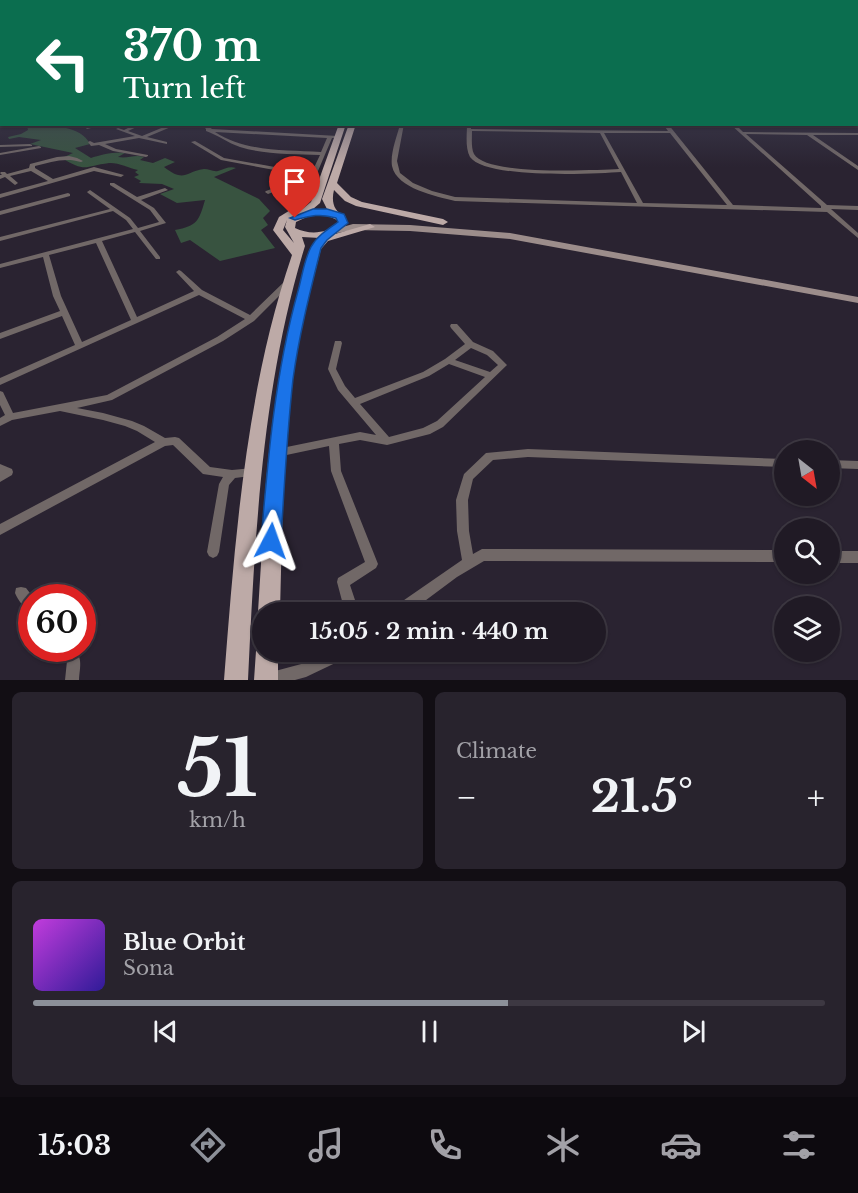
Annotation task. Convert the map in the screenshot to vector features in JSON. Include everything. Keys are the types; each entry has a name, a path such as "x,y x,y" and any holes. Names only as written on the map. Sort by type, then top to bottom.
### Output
{"main road":[{"path":"237,680 242,584 264,397 288,283 300,244 290,224 313,205 334,137 342,126"},
{"path":"269,602 277,453 286,378 297,319 316,248 343,223 327,203 352,126"},
{"path":"333,184 348,199 359,204 443,222 519,231 858,292"},
{"path":"297,254 278,230 279,223 284,217 316,197"},
{"path":"300,215 318,211 361,220 443,222"},
{"path":"295,232 308,236 370,227 461,231 510,236 858,300"},
{"path":"316,248 341,235 370,227"},
{"path":"266,680 267,662"}],"street":[{"path":"134,126 121,130 165,142"},
{"path":"90,142 92,145 141,137 171,126"},
{"path":"205,126 241,147 323,154"},
{"path":"402,126 395,165 397,172 413,186 430,193 474,201 732,208 858,208"},
{"path":"666,126 732,208"},
{"path":"734,126 858,236"},
{"path":"620,171 512,170 487,166 473,157 469,128 670,132"},
{"path":"208,130 269,131 334,137 311,180"},
{"path":"600,131 620,171 641,205"},
{"path":"741,133 858,134"},
{"path":"809,133 858,168"},
{"path":"193,142 221,158 297,173 321,182"},
{"path":"0,146 28,144 39,147 0,154"},
{"path":"100,144 115,150 146,156"},
{"path":"32,169 32,165 69,157 81,162"},
{"path":"845,159 858,159"},
{"path":"0,196 96,168 122,175"},
{"path":"2,174 32,169 52,181"},
{"path":"2,174 15,183"},
{"path":"268,192 311,180"},
{"path":"0,266 138,231 164,222 152,209 112,184"},
{"path":"137,200 165,190"},
{"path":"90,192 115,209 138,231 158,258"},
{"path":"2,210 68,195"},
{"path":"0,238 115,209"},
{"path":"99,241 135,320"},
{"path":"46,255 63,314 80,346"},
{"path":"179,272 199,292 251,319"},
{"path":"0,422 10,417 110,398 220,339 251,319 288,283"},
{"path":"0,382 199,292"},
{"path":"0,336 63,314"},
{"path":"277,453 360,436 387,441 426,431 440,424 503,365 490,353 470,344 454,326"},
{"path":"338,343 332,369 340,388 355,402 387,441"},
{"path":"355,402 426,374 470,344"},
{"path":"448,361 490,376"},
{"path":"0,394 10,417"},
{"path":"57,407 121,420 147,430 163,442"},
{"path":"0,530 163,442 176,441 200,467 207,471 232,474 254,472"},
{"path":"334,443 336,471 372,564 343,582 349,602"},
{"path":"469,563 463,531 462,500 468,477 490,456 528,453 774,463"},
{"path":"840,465 858,465"},
{"path":"0,468 8,472 0,478"},
{"path":"213,552 224,484 232,474"},
{"path":"413,602 482,555 774,556"},
{"path":"840,556 858,557"},
{"path":"72,680 74,662"},
{"path":"266,680 306,670 322,662"}],"green space":[{"path":"27,126 64,127 86,138 90,144 75,148 91,158 125,153 118,157 140,156 144,157 140,160 153,163 165,158 175,162 164,167 181,175 204,169 216,171 236,168 214,177 259,199 270,211 263,218 268,225 261,230 275,248 220,261 190,240 181,243 175,230 188,227 196,221 205,200 177,203 160,194 174,189 162,184 139,183 141,181 134,177 139,175 135,172 138,170 112,163 90,167 76,166 62,158 73,153 30,144 41,140 19,137 9,139 8,137 28,130"}],"route":[{"path":"271,541 277,453 286,378 297,319 316,248 323,238 340,228 343,223 340,216 327,212 313,212 295,218"}]}
